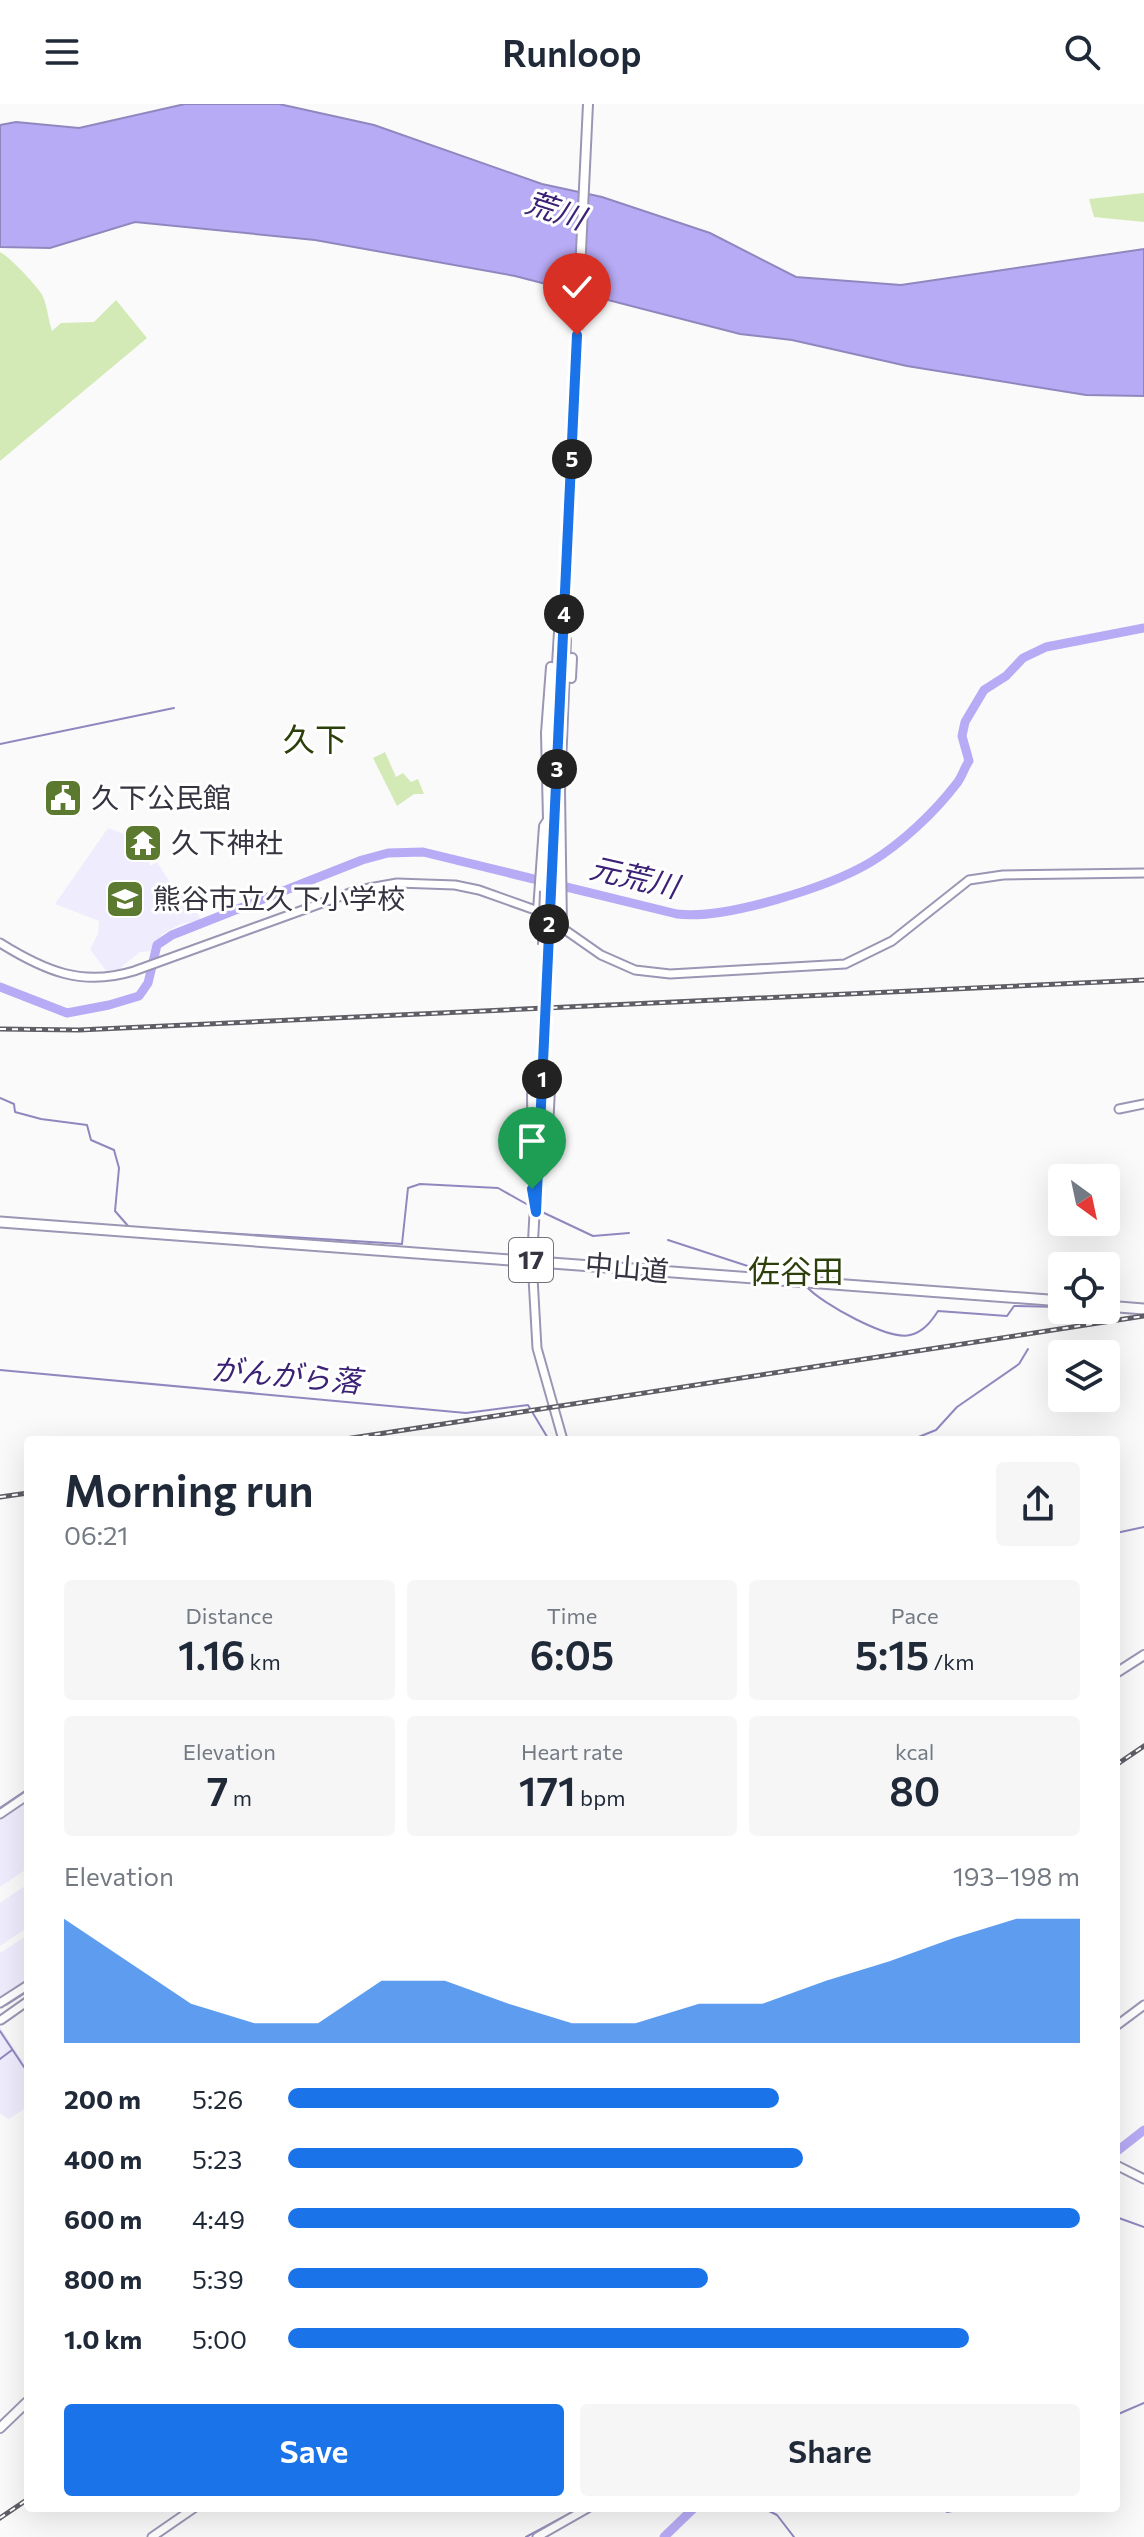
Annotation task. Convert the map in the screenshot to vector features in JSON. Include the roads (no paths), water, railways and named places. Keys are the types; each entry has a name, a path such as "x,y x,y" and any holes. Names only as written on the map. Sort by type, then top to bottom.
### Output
{"highway":[{"name":"中山道","path":"0,1222 1048,1300"},
{"path":"1120,1307 1144,1309"}],"main road":[{"path":"532,1260 588,104"},
{"path":"562,927 561,815 556,777 558,645 564,603"},
{"path":"560,791 566,782 572,658"},
{"path":"545,1018 543,933 551,667"},
{"path":"548,796 556,777"},
{"path":"545,1018 561,815"},
{"path":"538,911 544,826 548,820"},
{"path":"532,1089 530,1160 536,1212"},
{"path":"538,1176 546,1166 550,1089"},
{"path":"1120,1670 1144,1655"},
{"path":"0,2426 24,2405"}],"street":[{"path":"0,943 41,967 74,978 102,979 148,967 358,890 397,883 455,885 538,911 601,955 650,972 827,967 869,955 969,880 1003,875 1144,873"},
{"path":"1119,1109 1144,1104"},
{"path":"532,1260 537,1348 562,1436"},
{"path":"0,1814 24,1798"},
{"path":"0,2003 24,1988"},
{"path":"1,2020 24,2004"},
{"path":"1120,2023 1144,2005"},
{"path":"1120,2167 1144,2179"},
{"path":"152,2537 188,2512"},
{"path":"537,2537 581,2512"}],"water":[{"name":"荒川","path":"185,104 279,104 374,125 542,184 602,197 710,233 796,277 901,285 1144,249 1144,396 1086,395 907,366 792,340 740,334 515,276 315,240 135,222 50,248 0,247 0,125 16,122 79,128"}],"waterway":[{"name":"元荒川","path":"0,987 67,1013 139,996 148,983 157,945 172,935 362,860 388,853 423,852 677,914 722,912 776,900 830,882 871,862 906,836 939,805 959,781 969,761 962,736 965,722 984,690 1006,676 1023,658 1046,647 1144,628"},
{"path":"0,744 174,708"},
{"path":"0,1098 14,1104 15,1112 87,1125 91,1140 114,1150 119,1168 115,1211 129,1227 402,1244 408,1188 420,1184 498,1188 530,1206"},
{"path":"540,1211 593,1236 629,1233"},
{"path":"668,1240 769,1273 797,1277"},
{"path":"807,1287 856,1319 900,1335 919,1332 938,1311 1007,1316 1014,1306 1048,1307"},
{"path":"921,1436 936,1430 957,1407 1019,1364 1028,1349"},
{"name":"がんがら落","path":"0,1370 466,1413 528,1405 547,1436"},
{"name":"がんがら落","path":"1120,1532 1144,1527"},
{"path":"0,1808 24,1792"},
{"path":"6,2005 24,1994"},
{"path":"0,2031 24,2067"},
{"path":"0,2059 12,2050"},
{"path":"1120,2149 1144,2130"},
{"path":"1120,2218 1144,2227"},
{"path":"1120,2413 1144,2403"},
{"path":"526,2537 573,2512"},
{"path":"664,2537 690,2512"},
{"path":"771,2512 794,2537"}],"railway":[{"path":"0,1029 79,1030 1144,980"},
{"path":"365,1436 1144,1316"},
{"path":"0,1497 24,1494"},
{"path":"1120,1762 1144,1746"},
{"path":"0,2518 24,2502"}],"place":[{"name":"久下公民館","path":"63,798"},
{"name":"久下神社","path":"143,843"},
{"name":"熊谷市立久下小学校","path":"125,899"}],"district":[{"name":"久下","path":"315,740"},
{"name":"佐谷田","path":"796,1272"}]}
